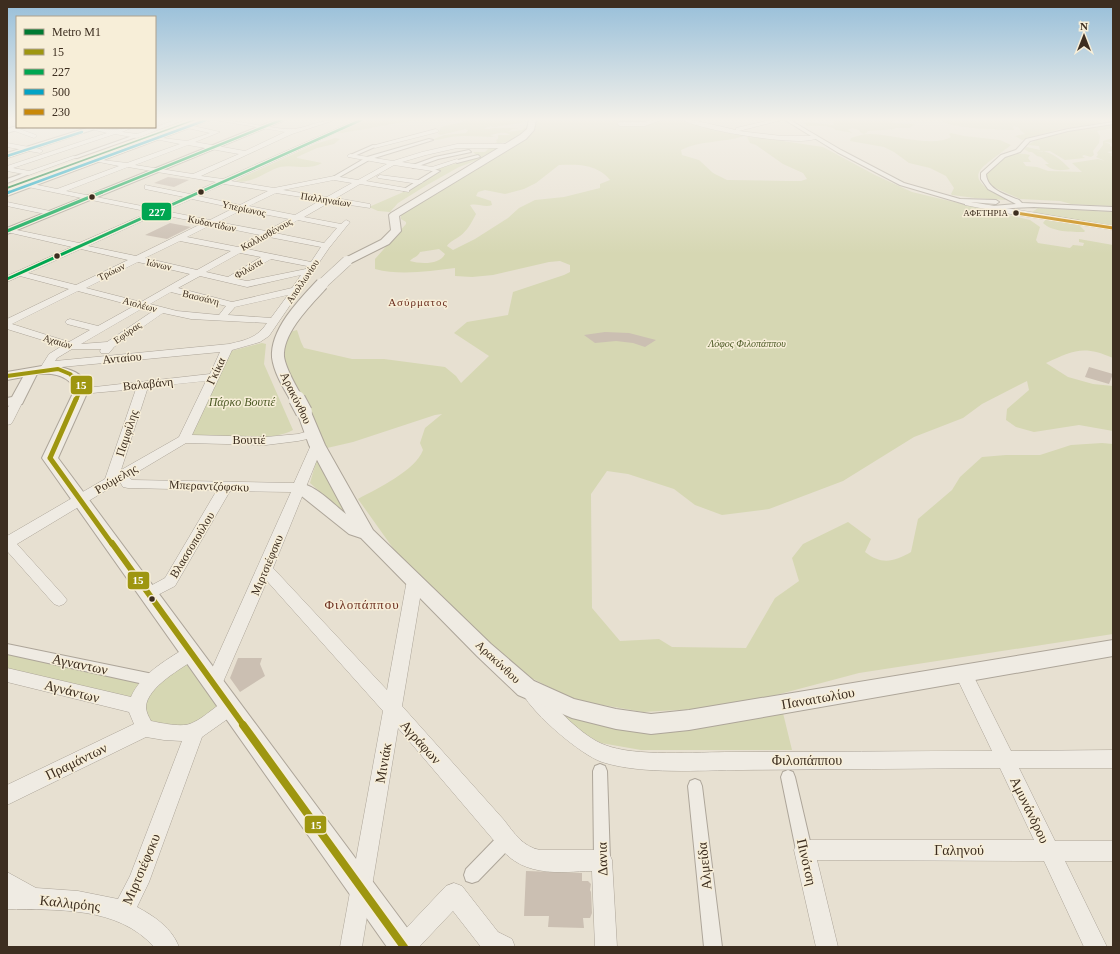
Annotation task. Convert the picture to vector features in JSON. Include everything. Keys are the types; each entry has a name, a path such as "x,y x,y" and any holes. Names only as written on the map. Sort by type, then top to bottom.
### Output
{"street":[{"path":"7,169 20,165"},
{"path":"7,181 55,165"},
{"path":"7,193 84,165"},
{"name":"Παλληναίων","path":"119,165 224,183 276,189 328,200 367,206"},
{"path":"58,191 131,165"},
{"path":"8,230 172,165"},
{"path":"193,177 221,165"},
{"path":"7,279 264,165"},
{"path":"276,189 334,178 358,165"},
{"name":"Καλλισθένους","path":"41,369 53,356 70,345 391,165"},
{"path":"334,178 406,190 437,171 404,165"},
{"path":"432,169 445,165"},
{"name":"Αρακύνθου","path":"477,165 394,215 396,231 389,239 347,261 338,269 299,311 288,326 278,344 278,357 283,371 304,412 315,439 351,508 367,534 484,650 526,688"},
{"path":"865,165 902,184 972,205 991,206 1020,204 1113,209"},
{"path":"992,165 982,174 985,183 992,189 1017,201 1024,209 1034,216"},
{"path":"7,169 29,174"},
{"path":"381,169 428,177"},
{"path":"371,175 419,182"},
{"name":"Κυδαντίδων","path":"28,185 326,246"},
{"name":"Υπερίωνος","path":"148,187 295,218 344,224"},
{"name":"Τρώων","path":"7,323 276,189"},
{"path":"957,200 1034,216 1113,228"},
{"path":"7,204 50,213"},
{"name":"Απολλωνίου","path":"259,340 290,305 296,290 326,246 344,224"},
{"name":"Ιώνων","path":"8,230 247,284 311,268"},
{"path":"178,238 237,250 311,268"},
{"name":"Φιλώτα","path":"229,280 268,257"},
{"name":"Αιολέων","path":"7,270 161,310 191,316 275,321"},
{"name":"Βασσάνη","path":"169,289 232,305"},
{"path":"221,318 232,305 296,290"},
{"name":"Εφύρας","path":"97,360 110,345 161,310"},
{"path":"70,322 98,329"},
{"name":"Αχαιών","path":"7,326 76,347 110,345"},
{"name":"Ανταίου","path":"41,369 198,347 228,347 259,340"},
{"name":"Γκίκα","path":"184,439 228,347"},
{"path":"7,421 12,402 41,369"},
{"path":"7,376 41,369 58,369 65,371 80,383 82,386 81,391 50,458 404,947 454,894 490,940 504,947"},
{"name":"Βαλαβάνη","path":"81,391 214,377"},
{"name":"Παμφίλης","path":"117,479 143,385"},
{"name":"Βουτιέ","path":"184,439 252,441 300,438 315,439"},
{"name":"Ρούμελης","path":"7,543 184,439"},
{"name":"Μιρτσιέφσκυ","path":"214,684 265,570 299,488 315,439"},
{"name":"Μπεραντζόφσκυ","path":"117,479 128,484 299,488"},
{"name":"Βλασσοπούλου","path":"148,594 170,582 226,486"},
{"path":"299,488 305,490 355,530 367,534"},
{"path":"7,543 59,600"},
{"name":"Αγράφων","path":"265,570 392,708 497,827 506,840 525,857 544,861 602,860"},
{"name":"Μινιάκ","path":"351,947 415,580"},
{"name":"Παναιτωλίου","path":"526,688 572,708 616,720 651,724 689,720 1113,648"},
{"name":"Αγναντων","path":"7,649 153,680"},
{"path":"191,653 153,680 139,698 137,706 139,717 145,728 178,734 195,732 230,707"},
{"name":"Αμυνάνδρου","path":"964,674 1096,947"},
{"name":"Αγνάντων","path":"7,675 137,706"},
{"name":"Φιλοπάππου","path":"526,688 559,722 600,752 612,756 645,760 1113,759"},
{"name":"Πραμάντων","path":"7,795 145,728"},
{"name":"Μιρτσιέφσκυ","path":"123,911 138,882 195,732"},
{"name":"Δανια","path":"600,771 606,947"},
{"name":"Πινότση","path":"788,777 827,947"},
{"name":"Αλμείδα","path":"695,786 713,947"},
{"path":"472,875 506,840"},
{"name":"Γαληνού","path":"804,850 1113,851"},
{"path":"7,884 34,899"},
{"name":"Καλλιρόης","path":"7,898 86,903 123,911 144,922 168,947"}],"green space":[{"path":"270,165 318,165 312,167 280,167 247,181 236,181"},
{"path":"452,165 466,165 427,185 398,203 390,212 378,211 369,207 408,190 440,168"},
{"name":"Λόφος Φιλοπάππου","path":"480,165 704,165 713,173 727,180 801,181 807,179 803,173 784,165 856,165 912,192 1030,220 1040,227 1036,240 1038,243 1070,248 1073,245 1083,246 1084,243 1079,242 1079,239 1113,245 1113,358 1094,351 1086,350 1071,352 1046,363 1068,377 1093,384 1113,386 1113,431 1079,425 1034,432 1016,427 1006,420 1007,409 1029,390 1027,381 982,404 963,418 914,437 843,481 769,509 722,515 695,505 674,489 628,474 607,471 591,494 592,608 620,641 659,639 672,647 746,648 775,598 799,581 792,558 803,544 848,522 871,539 865,552 877,559 888,561 893,560 911,552 918,519 952,490 960,477 982,457 1040,455 1071,445 1102,443 1113,444 1113,634 859,673 754,701 695,709 643,712 574,700 520,672 410,572 358,499 404,472 419,458 423,450 420,443 425,428 442,414 353,442 327,448 284,362 286,333 297,330 304,348 352,359 384,359 445,367 456,376 461,383 489,356 454,333 467,322 508,315 513,292 564,275 570,272 570,265 560,261 549,262 493,275 472,277 455,276 455,268 405,273 375,269 375,259 406,224 406,222 401,219 401,214","holes":["559,165 573,165 593,168 600,171 610,180 600,184 600,188 564,197 535,200 519,208 508,218 475,239 453,250 447,246 463,234 473,220 476,214 470,205 492,205 491,201 476,196 478,192 485,190 505,194 524,189 536,183","439,249 445,254 442,258 434,262 419,263 410,261 420,252"]},
{"path":"915,165 986,165 979,172 979,178 983,184 1007,200 952,195 951,194 954,188 946,176 930,168"},
{"path":"996,165 1025,165 1048,171 1082,172 1074,165 1113,165 1113,206 1020,199 993,187 988,183 986,175"},
{"path":"1046,165 1066,165 1070,169 1060,170"},
{"path":"1038,208 1113,212 1113,226 1042,215 1032,212"},
{"path":"1046,219 1078,224 1085,231 1068,232 1057,230 1043,223"},
{"name":"Πάρκο Βουτιέ","path":"262,343 266,344 264,364 293,430 271,437 258,438 195,436 190,432 231,351"},
{"path":"318,455 347,512 344,513 310,483"},
{"path":"7,651 145,681 130,698 7,669"},
{"path":"191,653 230,707 195,732 145,728 139,698"},
{"path":"559,710 603,722 783,713 792,750 641,750 601,743 579,731"}],"building":[{"path":"168,177 189,180 174,187 154,183"},
{"path":"170,223 191,227 167,239 145,235"},
{"path":"605,332 629,333 656,340 645,347 633,343 616,341 595,343 584,335"},
{"path":"1089,367 1113,374 1109,384 1085,377"},
{"path":"238,658 262,658 260,664 265,676 240,692 230,678"},
{"path":"526,871 582,873 582,881 588,881 591,884 590,890 592,913 590,918 583,918 584,928 548,927 549,916 524,916"}],"metro line":[{"name":"Μ1","path":"7,188 72,165"}],"transit line":[{"name":"500","path":"7,193 85,165"},
{"name":"227","path":"7,231 171,165"},
{"name":"227","path":"7,279 262,165"},
{"name":"230","path":"1016,213 1113,228"},
{"name":"15","path":"7,376 58,369 70,374 82,386 50,458"},
{"name":"15","path":"50,458 404,947"}],"place":[{"name":"ΑΦΕΤΗΡΙΑ","path":"1016,213"}],"district":[{"name":"Ασύρματος","path":"418,302"},
{"name":"Φιλοπάππου","path":"362,604"}]}
